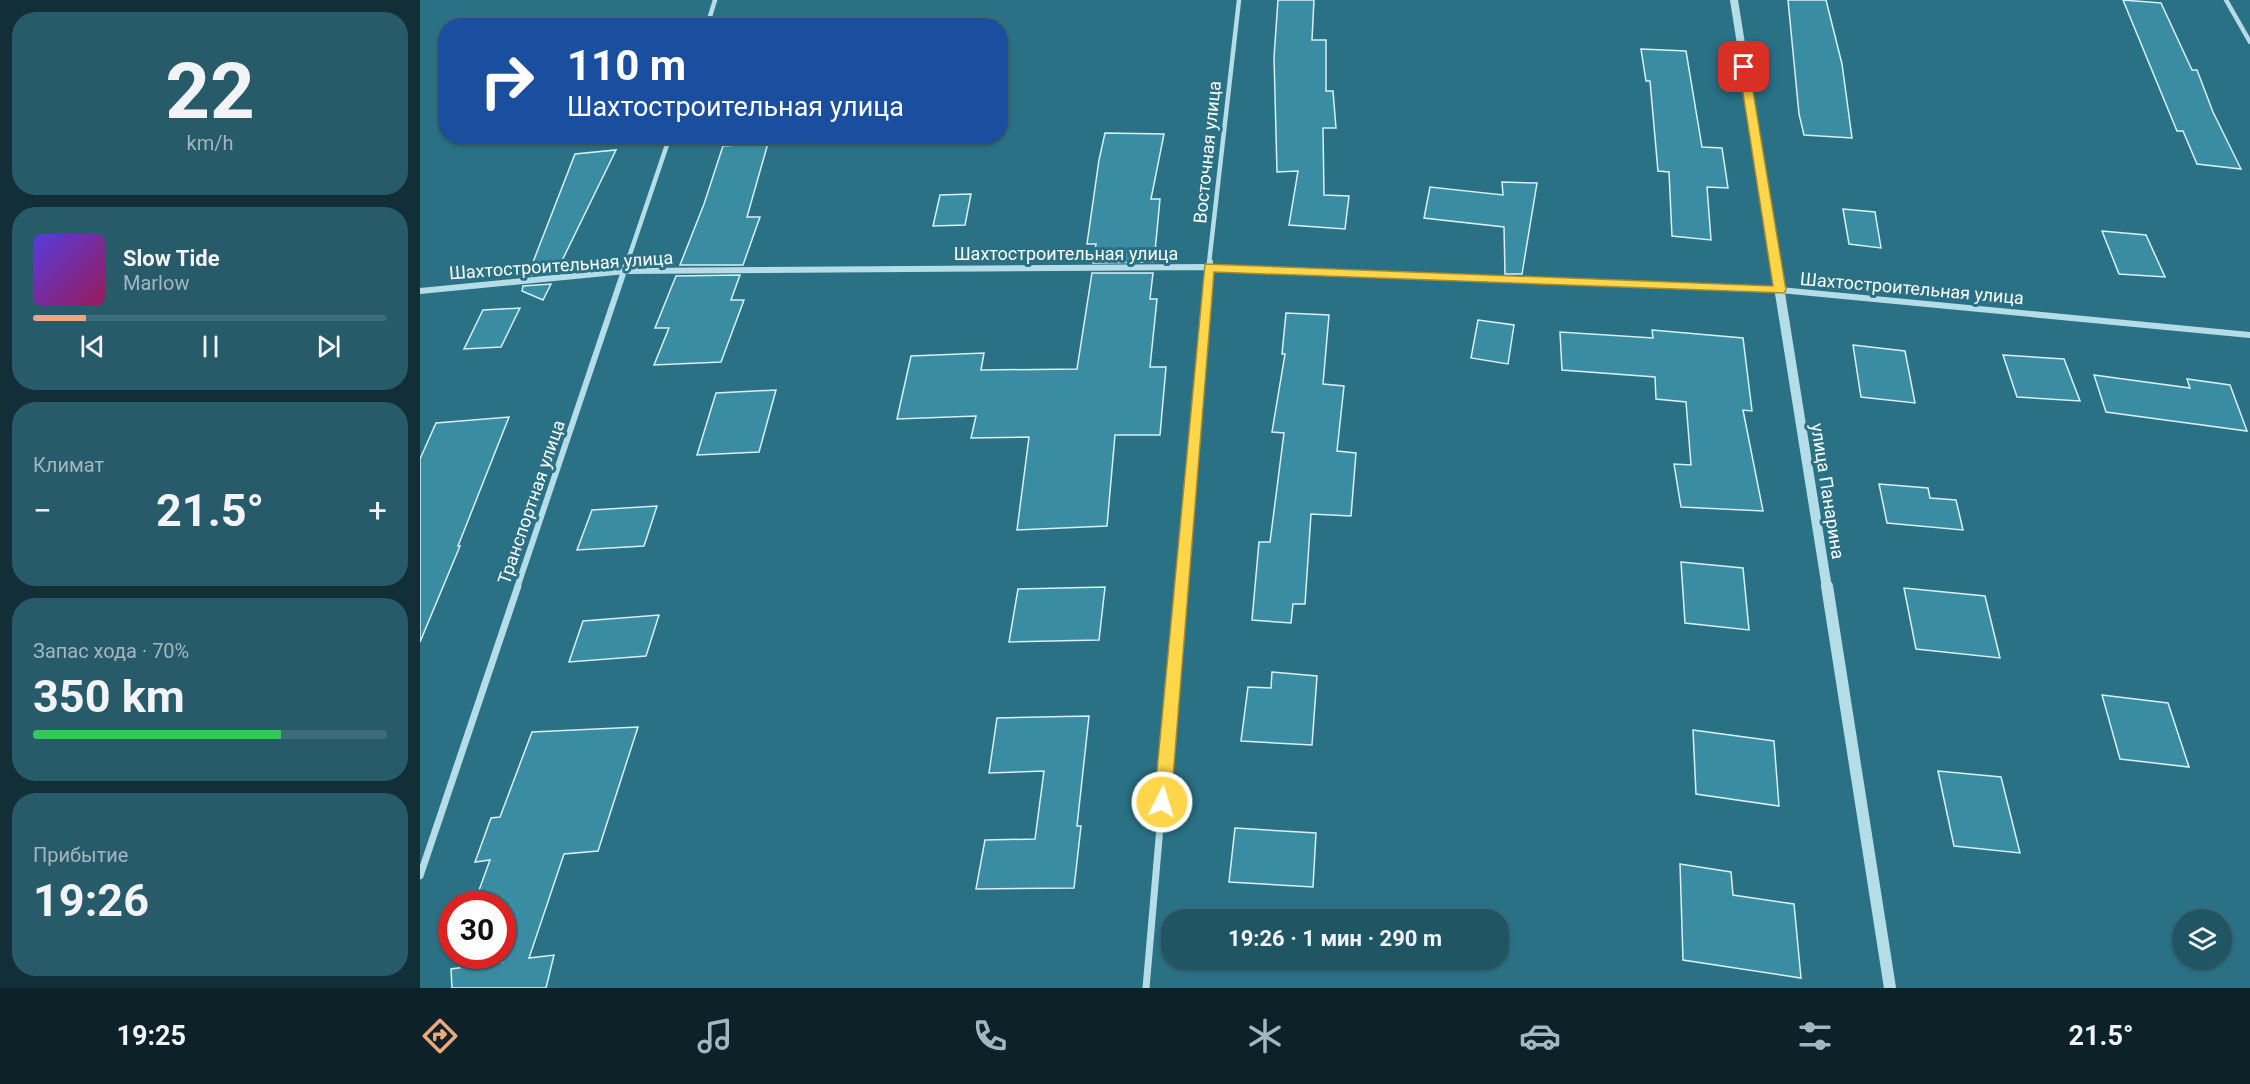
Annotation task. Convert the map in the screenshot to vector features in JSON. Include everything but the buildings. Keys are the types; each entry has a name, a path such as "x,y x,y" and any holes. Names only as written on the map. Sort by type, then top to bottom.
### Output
{"street":[{"path":"709,18 715,0"},
{"name":"Восточная улица","path":"1146,988 1209,267 1239,0"},
{"name":"улица Панарина","path":"1734,0 1890,988"},
{"path":"2226,0 2250,42"},
{"name":"Транспортная улица","path":"420,876 667,144"},
{"name":"Шахтостроительная улица","path":"420,291 626,271 1209,267 1780,290 2250,334"}],"route":[{"path":"1162,802 1209,267 1780,290 1744,67"}]}
